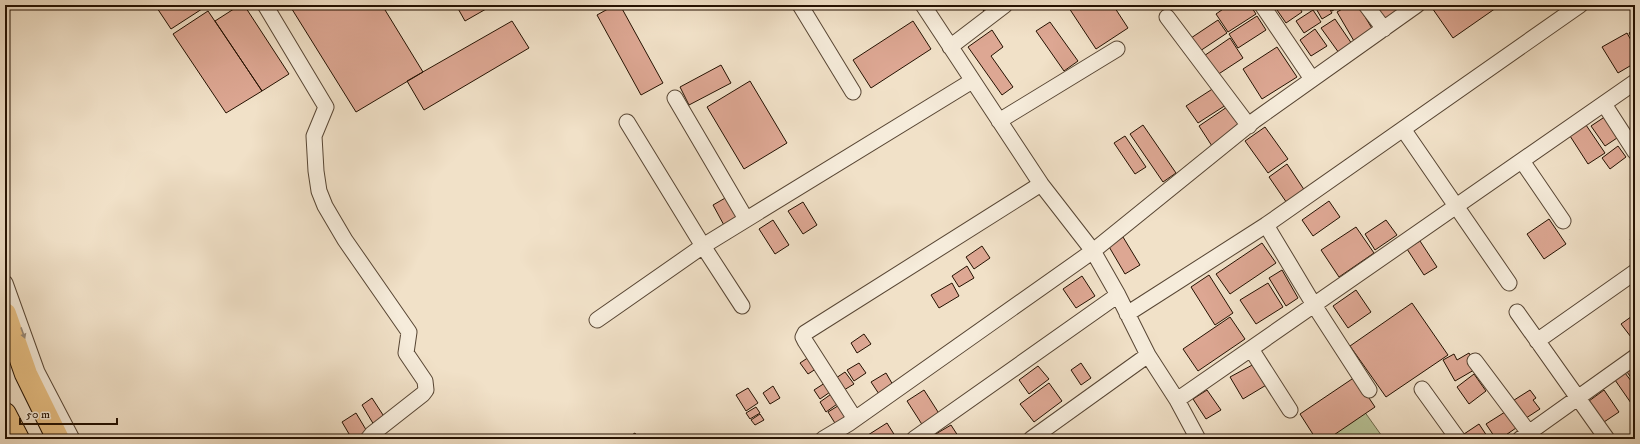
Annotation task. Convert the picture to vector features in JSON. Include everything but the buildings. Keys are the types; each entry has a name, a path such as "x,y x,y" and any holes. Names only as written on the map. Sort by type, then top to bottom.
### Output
{"highway":[{"path":"5,314 26,374 58,439"},
{"path":"5,414 18,439"}],"street":[{"path":"265,5 326,107 314,136 316,171 324,206 345,240 409,332 406,353 426,381 426,390 423,394 372,434 368,439"},
{"path":"800,5 853,92"},
{"path":"923,5 1041,184 1093,251 1118,295 1148,355 1177,400 1193,437"},
{"path":"950,46 1005,5"},
{"path":"1262,5 1312,79"},
{"path":"1366,5 1384,29"},
{"path":"823,439 855,420 1093,251 1249,126 1312,79 1417,5"},
{"path":"1127,314 1266,225 1580,5"},
{"path":"1167,16 1249,126"},
{"path":"999,121 1117,49"},
{"path":"596,320 703,246 972,81"},
{"path":"1177,400 1635,82"},
{"path":"675,98 746,220"},
{"path":"1604,104 1635,152"},
{"path":"627,122 703,246 742,306"},
{"path":"1403,129 1508,283"},
{"path":"1522,161 1564,221"},
{"path":"855,420 805,341 803,337 805,333 1041,184"},
{"path":"1266,225 1314,305 1369,390"},
{"path":"1537,341 1635,272"},
{"path":"5,284 37,372 72,439"},
{"path":"914,439 1118,295"},
{"path":"1517,312 1607,439"},
{"path":"1251,349 1290,410"},
{"path":"1031,439 1148,355"},
{"path":"1475,361 1524,436 1635,356"},
{"path":"1422,389 1458,439"}],"green space":[{"path":"1364,411 1384,439 1326,439"}]}
